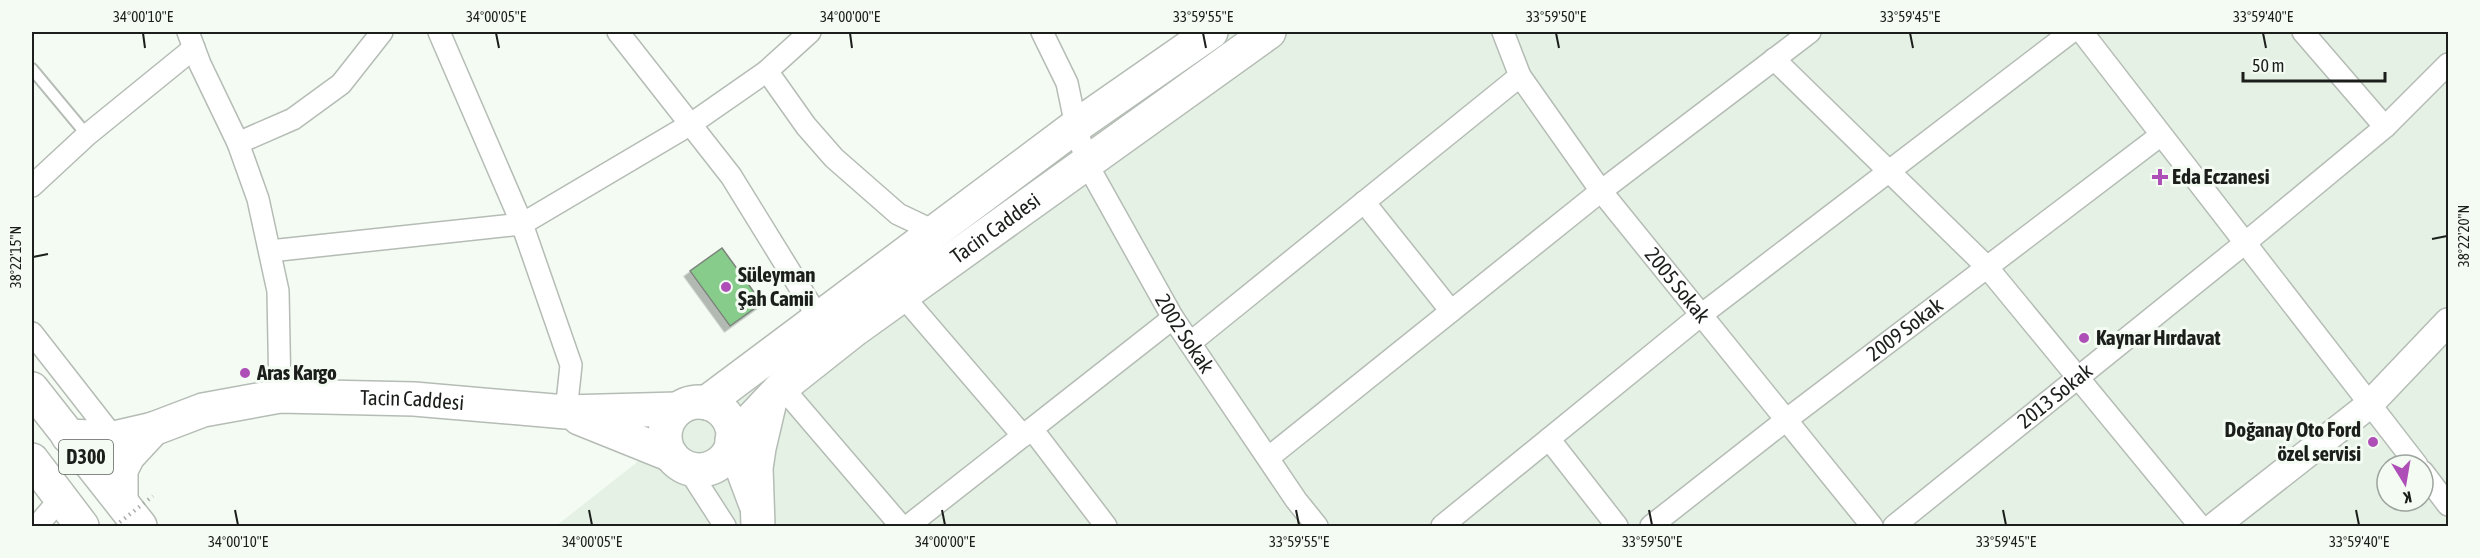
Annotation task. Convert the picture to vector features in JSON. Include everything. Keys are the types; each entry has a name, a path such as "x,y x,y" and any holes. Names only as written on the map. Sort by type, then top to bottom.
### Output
{"main road":[{"name":"Tacin Caddesi","path":"68,435 114,438 153,429 203,410 280,396 414,399 566,412 692,406 936,232 1076,126 1211,32"},
{"name":"Tacin Caddesi","path":"731,445 777,392 902,296 1269,32"},
{"name":"D300","path":"32,389 68,435 125,518"},
{"path":"758,526 756,468 759,448 777,392"},
{"path":"692,406 723,412 732,430 731,445 716,465 696,470 679,461 665,436 666,426 692,406"},
{"name":"Tacin Caddesi","path":"566,412 679,461"},
{"name":"Tacin Caddesi","path":"125,518 121,470 128,456 153,429"},
{"name":"D300","path":"32,460 82,526"}],"street":[{"path":"238,143 293,119 341,84 382,32"},
{"path":"618,32 731,176 818,317"},
{"path":"270,250 522,224 691,124 767,71 810,32"},
{"name":"2002 Sokak","path":"1042,32 1067,83 1087,164 1173,318 1317,526"},
{"name":"2005 Sokak","path":"1503,32 1520,76 1601,191 1872,526"},
{"path":"1268,458 1601,191 1810,32"},
{"path":"1442,526 1701,315 2071,32"},
{"path":"2082,32 2407,453"},
{"path":"2303,32 2385,127"},
{"path":"444,33 522,224 572,365 566,412"},
{"path":"32,186 191,40 238,143 258,199 278,291 280,396"},
{"path":"1774,59 1988,267 2200,526"},
{"name":"2013 Sokak","path":"1894,526 2385,127 2448,64"},
{"path":"767,71 806,126 834,158 897,214 936,232"},
{"path":"1190,343 1520,76"},
{"name":"2009 Sokak","path":"1651,526 1786,420 2161,135"},
{"path":"1364,202 1451,311"},
{"path":"902,296 1027,433 1106,526"},
{"path":"908,526 1173,318"},
{"path":"2215,526 2369,405 2448,322"},
{"path":"32,333 114,438"},
{"path":"777,392 900,526"},
{"path":"1549,439 1617,526"},
{"path":"731,445 758,526"},
{"path":"679,461 725,526"},
{"path":"2435,488 2448,505"},
{"path":"37,526 61,498"}],"lane":[{"path":"32,69 87,135"}],"path":[{"path":"125,518 153,496"}],"shaded area":[{"path":"1184,32 2448,32 2448,526 556,526"}],"building":[{"name":"Süleyman Şah Camii","path":"722,248 762,303 730,326 690,271"}],"place":[{"name":"Eda Eczanesi","path":"2160,177"},
{"name":"Süleyman Şah Camii","path":"726,287"},
{"name":"Kaynar Hırdavat","path":"2084,338"},
{"name":"Aras Kargo","path":"245,373"},
{"name":"Doğanay Oto Ford özel servisi","path":"2373,442"}]}
